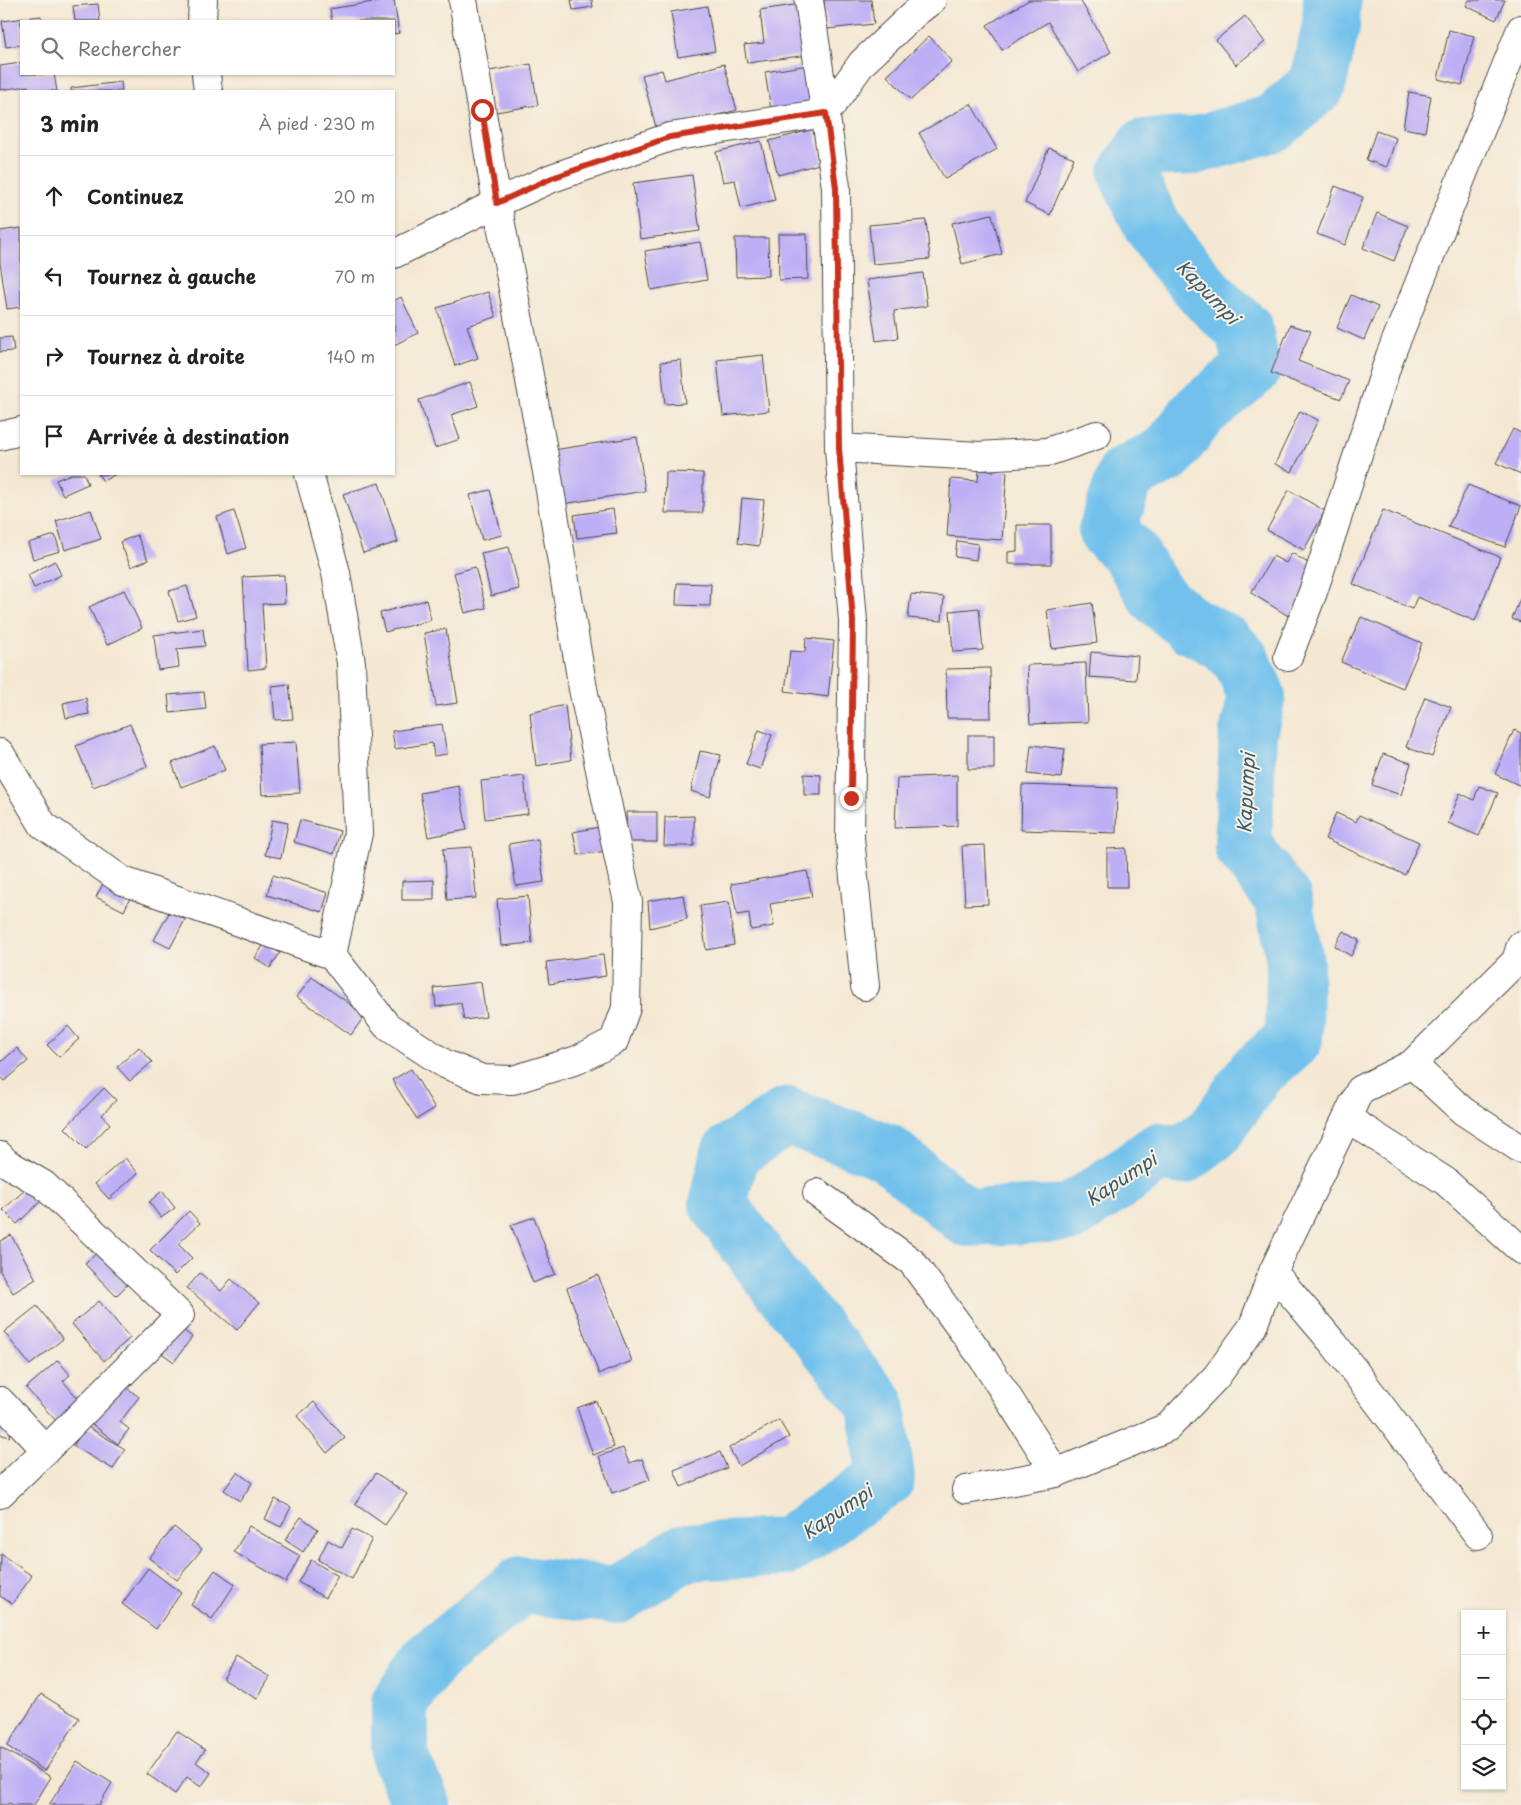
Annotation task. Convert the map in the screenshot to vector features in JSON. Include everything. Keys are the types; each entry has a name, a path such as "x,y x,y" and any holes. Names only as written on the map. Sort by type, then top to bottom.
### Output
{"street":[{"path":"202,20 203,0"},
{"path":"0,753 43,825 123,881 332,955 387,1026 445,1064 482,1078 513,1080 577,1060 614,1041 626,1008 628,902 583,689 548,472 497,203 463,0"},
{"path":"809,0 836,188 839,448 853,621 850,838 865,986"},
{"path":"395,254 552,178 670,137 826,113 862,63 915,13 932,0"},
{"path":"1288,657 1313,592 1390,356 1521,29"},
{"path":"206,75 208,90"},
{"path":"0,436 20,431"},
{"path":"839,448 979,456 1047,452 1097,435"},
{"path":"310,475 336,572 352,672 358,833 332,955"},
{"path":"966,1490 1056,1473 1168,1427 1216,1377 1253,1326 1273,1272 1360,1090 1412,1064 1516,961 1521,945"},
{"path":"1412,1064 1463,1111 1521,1148"},
{"path":"1347,1118 1445,1181 1521,1250"},
{"path":"0,1494 180,1315 44,1185 2,1162"},
{"path":"817,1193 912,1262 982,1357 1056,1473"},
{"path":"1273,1272 1334,1344 1478,1535"},
{"path":"0,1401 46,1450"}],"building":[{"path":"394,0 399,33 395,34 395,20 332,20 330,9"},
{"path":"571,0 592,0 593,7 573,10"},
{"path":"824,0 871,0 874,24 827,29"},
{"path":"1029,0 1080,0 1111,52 1078,72 1048,22 1002,50 987,25"},
{"path":"1469,0 1505,0 1496,20 1466,6"},
{"path":"98,4 100,20 75,20 73,6"},
{"path":"801,4 808,55 747,63 744,45 764,43 760,10"},
{"path":"707,6 715,51 678,57 671,12"},
{"path":"41,16 42,20 20,20 20,45 6,47 2,21"},
{"path":"1245,16 1265,42 1236,65 1216,40"},
{"path":"1449,30 1474,36 1462,85 1438,79"},
{"path":"929,36 952,61 911,100 887,76"},
{"path":"20,63 20,75 54,75 57,90 28,90 28,86 0,90 0,66"},
{"path":"531,64 538,105 496,112 489,71"},
{"path":"724,64 737,110 657,131 642,75 662,70 665,80"},
{"path":"809,65 816,103 771,110 765,72"},
{"path":"121,82 122,90 71,90 71,88"},
{"path":"1409,92 1431,96 1425,132 1403,128"},
{"path":"971,104 997,149 945,179 919,133"},
{"path":"814,129 823,163 778,175 769,141"},
{"path":"1376,131 1396,138 1387,167 1366,160"},
{"path":"761,141 775,200 741,208 735,180 723,182 716,152"},
{"path":"1049,148 1074,158 1050,215 1025,203"},
{"path":"692,175 700,231 640,239 633,183"},
{"path":"1335,186 1363,197 1345,245 1317,234"},
{"path":"1377,213 1408,226 1394,261 1363,248"},
{"path":"992,214 1002,254 962,264 952,223"},
{"path":"926,220 930,259 873,264 869,225"},
{"path":"20,228 20,307 7,309 0,262 0,231"},
{"path":"778,234 807,234 808,279 779,280"},
{"path":"735,238 768,238 769,276 736,277"},
{"path":"700,242 707,280 651,290 645,251"},
{"path":"923,273 927,306 894,311 898,338 876,341 867,280"},
{"path":"488,292 496,317 467,326 478,358 455,366 437,308"},
{"path":"1351,295 1378,307 1364,340 1337,328"},
{"path":"401,297 418,333 395,344 395,300"},
{"path":"1290,325 1311,331 1298,361 1349,381 1341,399 1271,373"},
{"path":"12,337 14,351 0,352 0,338"},
{"path":"763,355 769,411 723,416 717,360"},
{"path":"681,360 685,403 665,404 661,362"},
{"path":"470,382 478,406 451,415 460,439 435,448 419,400"},
{"path":"1300,411 1318,420 1292,472 1275,464"},
{"path":"1513,429 1521,433 1521,474 1496,463"},
{"path":"637,437 645,491 563,504 553,450"},
{"path":"979,470 1007,472 1002,540 947,536 951,479 978,481"},
{"path":"666,472 703,473 703,513 665,513"},
{"path":"68,475 84,475 88,484 63,495 56,480"},
{"path":"99,475 114,475 103,481"},
{"path":"379,483 398,542 363,553 343,494"},
{"path":"1468,485 1521,506 1505,547 1448,527"},
{"path":"490,490 502,535 482,540 470,495"},
{"path":"1289,490 1325,511 1304,550 1267,530"},
{"path":"742,498 764,500 759,546 738,543"},
{"path":"613,509 617,533 577,538 574,515"},
{"path":"91,510 101,539 65,550 56,521"},
{"path":"1383,510 1500,557 1475,621 1417,597 1412,609 1353,584"},
{"path":"234,511 246,548 228,554 217,517"},
{"path":"1017,525 1051,525 1051,564 1008,564 1008,552 1017,551"},
{"path":"55,535 60,551 33,559 28,543"},
{"path":"137,535 148,560 131,567 120,542"},
{"path":"957,541 978,544 976,560 955,557"},
{"path":"509,547 519,589 491,596 481,553"},
{"path":"1292,553 1319,570 1290,617 1251,593 1273,556 1286,563"},
{"path":"55,561 61,575 34,588 28,575"},
{"path":"475,567 486,608 465,613 454,573"},
{"path":"284,575 285,603 262,604 266,668 248,670 243,577"},
{"path":"677,583 711,584 710,606 676,605"},
{"path":"187,586 196,616 178,621 169,591"},
{"path":"124,590 142,628 107,645 89,607"},
{"path":"911,594 944,597 942,621 908,618"},
{"path":"1521,596 1521,622 1512,619"},
{"path":"426,600 431,620 385,632 380,613"},
{"path":"1092,603 1097,643 1052,649 1047,610"},
{"path":"979,608 983,650 953,652 950,611"},
{"path":"1361,617 1422,643 1403,688 1341,662"},
{"path":"203,629 205,646 177,649 179,667 158,670 154,635"},
{"path":"446,629 458,703 436,706 424,633"},
{"path":"806,638 834,641 828,697 785,691 790,651 805,652"},
{"path":"1091,652 1138,656 1136,680 1089,677"},
{"path":"1086,663 1088,722 1030,724 1027,665"},
{"path":"990,668 991,718 947,718 946,669"},
{"path":"289,684 293,719 275,720 272,686"},
{"path":"204,692 206,709 170,713 168,695"},
{"path":"1425,697 1451,707 1432,757 1406,747"},
{"path":"86,698 89,714 66,718 63,703"},
{"path":"565,705 571,760 536,766 530,713"},
{"path":"130,724 147,766 93,787 76,746"},
{"path":"442,724 447,754 434,756 432,743 395,749 392,731"},
{"path":"759,730 772,735 760,769 746,764"},
{"path":"1514,730 1521,733 1521,786 1495,774"},
{"path":"968,735 994,735 994,769 968,769"},
{"path":"296,742 300,793 262,795 259,744"},
{"path":"1031,745 1065,749 1061,778 1028,774"},
{"path":"215,746 225,770 181,787 172,763"},
{"path":"700,751 721,755 710,797 691,791"},
{"path":"1383,754 1411,763 1401,795 1372,785"},
{"path":"804,774 821,775 821,795 804,795"},
{"path":"957,775 957,826 895,828 897,778"},
{"path":"524,776 528,814 485,819 481,781"},
{"path":"1022,785 1117,788 1116,833 1021,830"},
{"path":"459,786 467,830 428,837 420,793"},
{"path":"1479,786 1498,793 1479,836 1448,823 1460,793 1474,800"},
{"path":"626,812 657,812 657,842 627,842"},
{"path":"1336,813 1356,822 1359,815 1419,842 1405,875 1325,839"},
{"path":"694,816 694,846 664,846 665,817"},
{"path":"272,820 288,823 281,858 265,855"},
{"path":"300,820 340,831 334,854 294,842"},
{"path":"605,826 607,851 578,855 573,832"},
{"path":"538,839 544,882 516,886 509,844"},
{"path":"985,845 988,904 965,905 962,846"},
{"path":"472,847 476,898 447,900 443,849"},
{"path":"1126,848 1127,887 1107,887 1107,849"},
{"path":"807,871 812,897 770,904 774,926 751,930 749,913 737,915 731,884"},
{"path":"273,875 328,893 322,912 267,895"},
{"path":"434,880 434,900 402,900 402,881"},
{"path":"104,882 131,896 124,911 96,897"},
{"path":"683,895 687,919 650,928 648,901"},
{"path":"528,896 532,943 501,946 497,899"},
{"path":"729,902 734,945 706,950 700,906"},
{"path":"170,911 185,920 170,948 154,940"},
{"path":"1343,931 1359,940 1351,956 1335,946"},
{"path":"265,943 280,953 270,968 255,958"},
{"path":"603,955 606,976 549,984 546,962"},
{"path":"312,977 365,1015 351,1035 297,997"},
{"path":"481,982 486,1017 464,1020 461,1003 436,1007 434,988"},
{"path":"68,1026 79,1039 59,1057 47,1045"},
{"path":"139,1047 152,1062 130,1081 117,1067"},
{"path":"17,1048 28,1061 5,1081 0,1076 0,1063"},
{"path":"411,1069 435,1108 417,1119 392,1080"},
{"path":"104,1088 116,1100 102,1115 110,1124 86,1149 65,1128"},
{"path":"125,1158 138,1173 109,1199 95,1184"},
{"path":"30,1185 43,1199 17,1224 3,1210"},
{"path":"162,1191 175,1208 161,1218 149,1202"},
{"path":"189,1211 200,1223 178,1244 192,1258 175,1275 150,1250"},
{"path":"534,1217 555,1274 533,1283 511,1225"},
{"path":"11,1235 36,1279 13,1293 0,1271 0,1241"},
{"path":"101,1249 131,1281 116,1296 85,1264"},
{"path":"200,1273 221,1291 231,1279 259,1303 237,1330 187,1288"},
{"path":"598,1275 632,1361 599,1374 567,1288"},
{"path":"99,1301 130,1338 104,1361 72,1324"},
{"path":"37,1306 63,1339 30,1365 4,1332"},
{"path":"175,1324 192,1337 174,1362 156,1349"},
{"path":"58,1360 70,1375 63,1381 81,1402 58,1423 26,1388"},
{"path":"122,1384 139,1397 120,1422 129,1429 118,1444 92,1424"},
{"path":"596,1401 614,1447 593,1455 577,1408"},
{"path":"314,1402 345,1438 327,1453 297,1416"},
{"path":"779,1420 789,1437 739,1466 729,1448"},
{"path":"0,1422 12,1425 9,1437 0,1434"},
{"path":"86,1426 125,1449 113,1469 73,1446"},
{"path":"623,1448 629,1463 642,1459 650,1480 612,1493 599,1456"},
{"path":"720,1452 727,1468 681,1487 674,1470"},
{"path":"237,1472 252,1483 240,1501 224,1490"},
{"path":"376,1473 407,1494 385,1525 355,1504"},
{"path":"275,1499 291,1507 281,1527 265,1519"},
{"path":"301,1517 318,1529 303,1552 285,1540"},
{"path":"249,1526 300,1556 286,1582 234,1552"},
{"path":"174,1527 202,1549 177,1580 149,1558"},
{"path":"352,1529 372,1539 352,1579 318,1560 328,1540 342,1548"},
{"path":"1,1554 32,1576 12,1604 0,1596"},
{"path":"311,1560 338,1576 325,1598 298,1582"},
{"path":"148,1568 181,1593 156,1629 122,1604"},
{"path":"215,1570 235,1584 212,1619 191,1605"},
{"path":"236,1657 270,1677 257,1699 223,1679"},
{"path":"41,1694 79,1718 45,1771 7,1746"},
{"path":"177,1731 205,1750 196,1762 211,1773 201,1787 187,1777 175,1794 147,1774"},
{"path":"0,1747 51,1777 34,1805 13,1805 9,1803 7,1805 0,1805"},
{"path":"77,1761 112,1783 99,1805 49,1805"}],"waterway":[{"name":"Kapumpi","path":"422,1805 400,1757 400,1703 429,1660 521,1585 617,1595 685,1552 786,1547 886,1478 876,1404 775,1281 718,1204 730,1153 787,1116 886,1152 967,1218 1070,1213 1158,1152 1182,1156 1214,1132 1255,1073 1294,1039 1295,961 1283,899 1243,846 1248,733 1257,696 1241,660 1225,643 1190,625 1157,597 1130,553 1107,531 1126,474 1167,454 1200,411 1252,369 1244,329 1210,298 1172,255 1151,223 1127,174 1144,148 1193,146 1274,123 1317,85 1331,26 1332,0"}],"route":[{"path":"482,110 497,203 552,178 670,137 826,113 836,188 839,448 853,621 851,798"}]}
